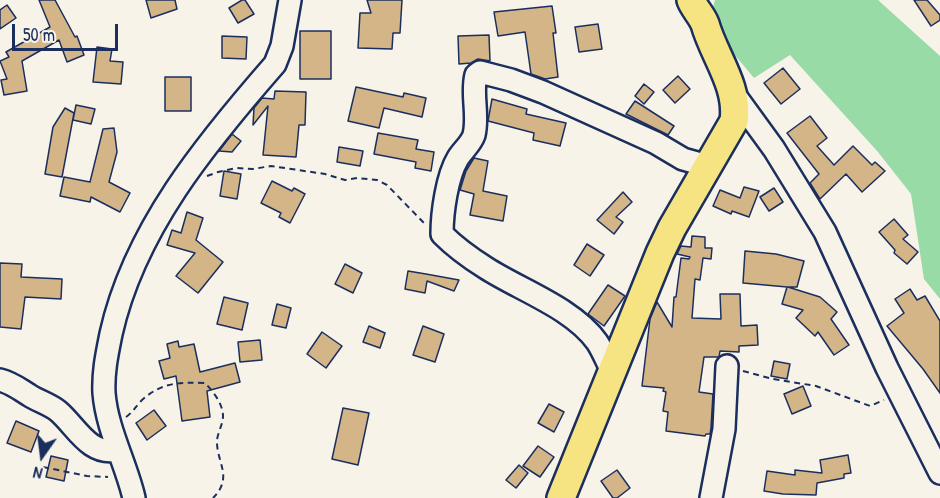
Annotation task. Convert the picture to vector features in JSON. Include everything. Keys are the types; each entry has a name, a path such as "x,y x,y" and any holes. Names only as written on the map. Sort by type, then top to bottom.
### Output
{"main road":[{"path":"561,498 660,253 734,121 736,109 734,94 707,35 705,24 691,0"}],"street":[{"path":"133,491 117,450 104,395 104,370 117,309 145,240 188,170 275,64 282,46 290,0"},
{"path":"612,371 597,343 587,331 564,313 456,248 442,234 443,208 457,159 473,137 476,121 476,75 480,72 543,92 656,143 683,159 708,166"},
{"path":"734,94 774,149 830,241 940,473"},
{"path":"711,498 724,429 727,366"},
{"path":"0,380 17,386 30,396 55,409 89,443 108,452 117,450"}],"path":[{"path":"188,170 186,180 203,178 237,168 253,169 271,166 325,174 345,180 357,178 377,180 387,185 413,213 442,234"},
{"path":"727,366 773,379 816,386 870,406 900,392"},
{"path":"110,423 108,427 134,411 141,401 155,390 178,382 205,383 220,404 224,417 217,441 224,480 213,498"},
{"path":"43,467 87,476 105,477 133,491"}],"green space":[{"path":"715,0 878,0 940,56 940,299 924,279 911,194 878,152 790,55 754,78 708,23"}],"building":[{"path":"39,0 55,0 75,37 77,36 84,55 67,62 59,40 22,61 27,91 4,95 1,80 7,79 0,61 9,57 6,52 50,27"},
{"path":"146,0 175,0 177,9 151,18"},
{"path":"245,0 254,14 238,23 229,8"},
{"path":"367,0 402,0 400,33 393,33 392,49 358,48 360,13 371,13"},
{"path":"914,0 927,0 940,15 940,20 931,26"},
{"path":"7,5 16,18 0,29 0,10"},
{"path":"552,6 558,77 545,79 531,74 525,32 498,36 494,12"},
{"path":"598,24 602,49 579,52 575,27"},
{"path":"300,31 331,31 331,79 300,79"},
{"path":"489,35 490,61 478,59 471,63 459,64 458,36"},
{"path":"222,36 247,37 246,59 222,58"},
{"path":"97,47 112,49 110,61 123,62 121,84 93,82"},
{"path":"783,68 800,89 781,104 764,83"},
{"path":"678,76 690,89 675,103 663,90"},
{"path":"165,77 191,77 191,111 165,111"},
{"path":"644,84 654,92 644,104 635,96"},
{"path":"356,87 403,97 404,93 426,98 422,117 384,108 379,128 348,121"},
{"path":"275,91 306,92 305,125 299,125 296,157 263,155 268,106 253,125 254,108 262,98 274,99"},
{"path":"492,99 527,109 526,114 566,123 560,146 533,140 534,133 488,121"},
{"path":"635,101 674,126 668,135 626,114"},
{"path":"76,105 95,109 91,124 73,120"},
{"path":"65,108 74,113 62,177 45,174 53,127"},
{"path":"810,116 827,138 817,146 834,165 853,146 872,165 875,162 885,171 862,192 846,174 820,199 810,183 819,174 787,133"},
{"path":"114,128 117,152 109,182 130,193 120,212 91,197 90,202 60,196 64,177 90,182 103,129"},
{"path":"378,133 418,140 416,149 434,152 431,171 415,168 416,162 374,154"},
{"path":"232,134 241,141 232,152 219,151"},
{"path":"339,147 363,151 360,166 337,162"},
{"path":"474,158 488,161 483,191 507,196 503,221 470,215 474,194 460,190 466,171"},
{"path":"224,171 241,174 237,199 220,196"},
{"path":"272,181 292,191 294,188 305,194 290,223 279,217 281,213 261,203"},
{"path":"744,187 759,191 749,217 732,211 731,214 713,206 720,190 740,198"},
{"path":"774,188 783,202 769,211 760,197"},
{"path":"623,192 632,202 616,217 623,222 614,234 597,220"},
{"path":"187,212 203,218 196,240 223,262 198,293 176,276 195,253 167,245 172,230 181,233"},
{"path":"894,219 908,235 903,239 918,252 907,264 894,253 895,250 879,232"},
{"path":"692,236 705,237 705,248 712,248 711,259 703,258 700,280 695,279 692,318 721,319 720,294 740,294 741,326 757,325 758,345 739,346 739,352 720,351 719,357 704,357 699,392 713,394 710,434 705,436 666,431 668,412 663,411 666,392 663,391 664,388 642,386 650,319 657,302 672,327 674,297 676,297 681,258 689,259 690,257 677,254 681,246 691,247"},
{"path":"587,244 604,255 590,276 574,265"},
{"path":"745,251 776,254 804,261 797,287 788,287 820,297 837,312 831,319 849,345 834,355 818,332 815,336 796,318 803,310 782,304 787,287 743,283"},
{"path":"0,263 22,264 21,277 62,279 61,299 25,297 21,329 0,327"},
{"path":"345,264 362,273 353,293 335,284"},
{"path":"408,271 459,280 454,291 427,281 425,293 405,289"},
{"path":"608,285 625,296 604,326 588,314"},
{"path":"910,289 917,300 925,296 940,321 940,393 887,326 904,313 895,299"},
{"path":"224,297 248,303 242,330 217,324"},
{"path":"277,304 291,308 286,328 272,325"},
{"path":"369,326 385,333 380,348 363,342"},
{"path":"423,326 444,334 435,362 413,355"},
{"path":"322,332 342,346 326,368 307,354"},
{"path":"260,340 262,360 240,362 238,342"},
{"path":"178,341 179,347 194,344 200,372 235,363 240,382 207,391 210,417 182,421 176,376 164,379 159,361 170,358 167,344"},
{"path":"774,361 790,364 787,379 771,376"},
{"path":"803,386 811,406 792,414 784,394"},
{"path":"549,404 564,412 554,432 538,423"},
{"path":"343,408 369,413 358,465 332,459"},
{"path":"154,410 166,426 147,440 136,423"},
{"path":"16,421 39,431 31,452 7,443"},
{"path":"538,446 554,457 540,477 523,466"},
{"path":"848,455 851,473 844,474 844,478 817,483 816,495 764,491 767,471 795,475 795,470 822,473 820,460"},
{"path":"51,456 68,460 64,481 46,477"},
{"path":"519,465 528,473 516,488 506,480"},
{"path":"617,470 630,488 617,498 613,498 601,481"}]}
